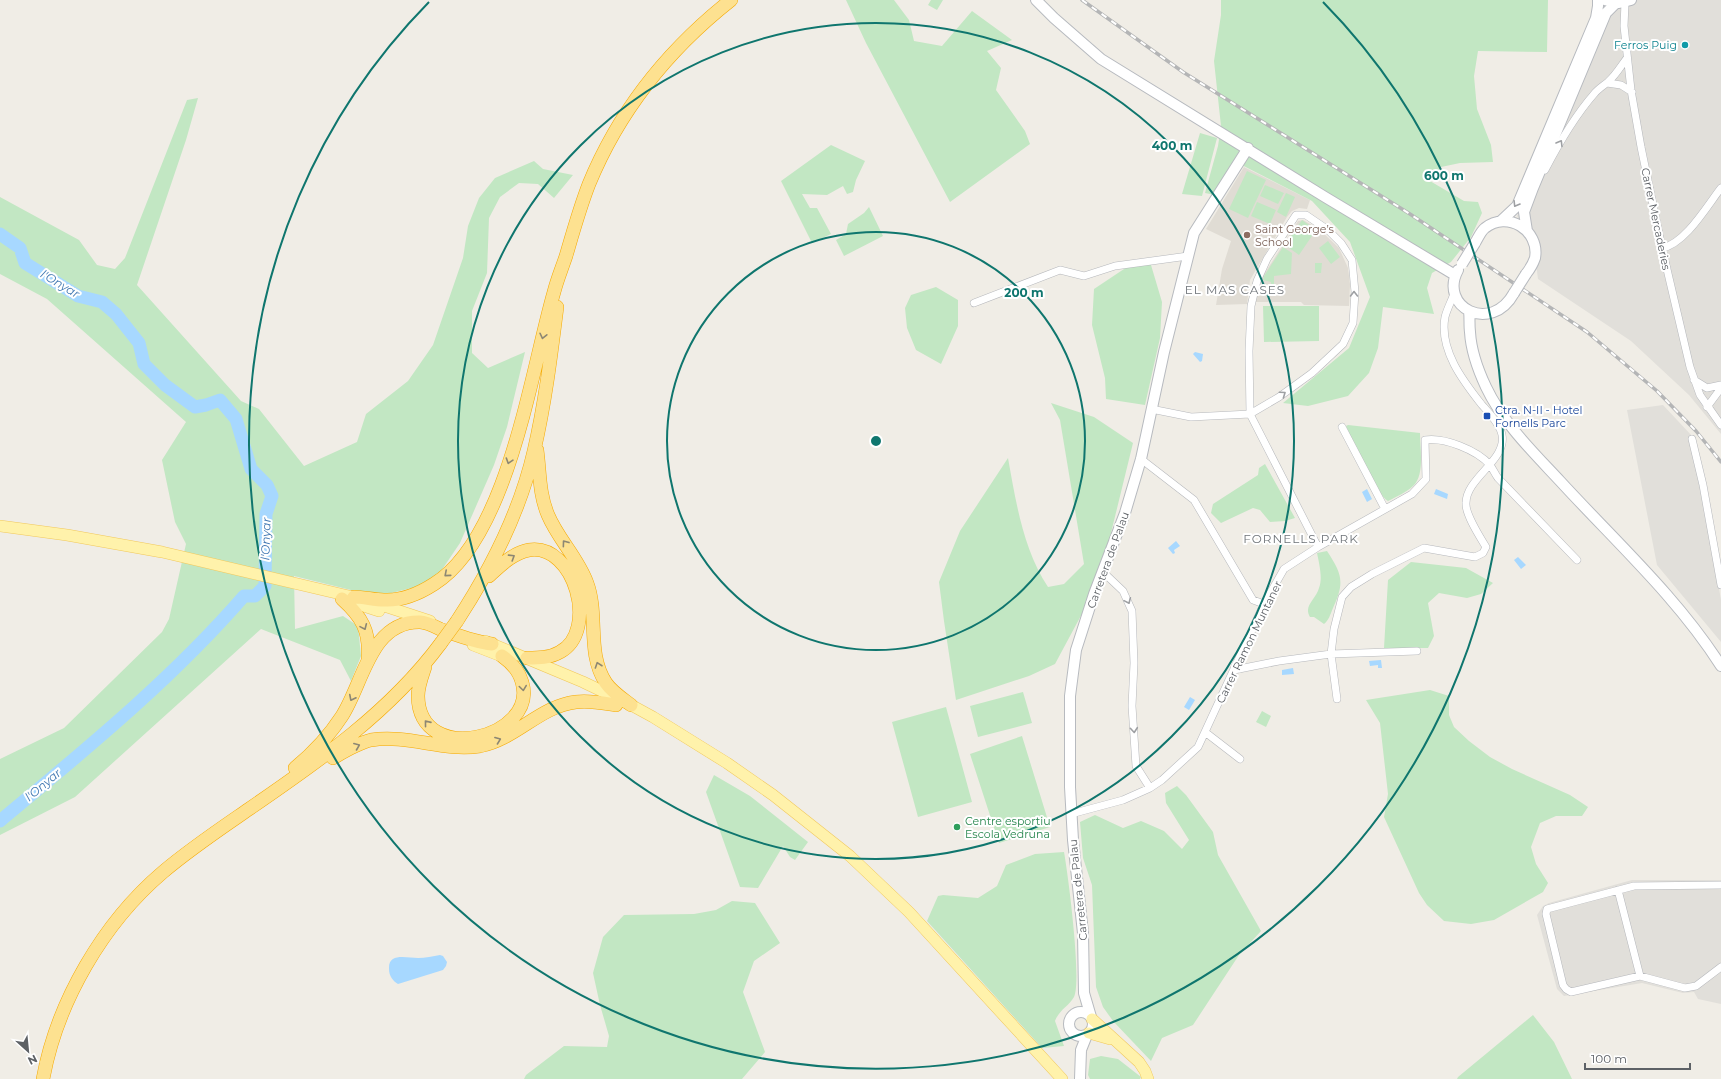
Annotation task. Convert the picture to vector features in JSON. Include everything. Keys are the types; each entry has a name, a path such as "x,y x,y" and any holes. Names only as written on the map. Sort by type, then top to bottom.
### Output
{"highway":[{"path":"348,598 389,600 419,592 436,583 450,572 472,545 497,495 510,458 532,382 554,290 566,258 589,184 606,146 626,112 669,57 705,21 731,0"},
{"path":"43,1079 55,1034 67,1003 96,950 137,898 162,872 187,852 297,776 374,716 395,696 428,660 457,621 482,582 516,510 536,441 544,403 559,291 566,258"},
{"path":"536,441 542,500 557,532 578,564 590,591 594,653 597,664 607,684 631,705"},
{"path":"482,582 511,557 521,552 532,550 550,553 566,567 572,579 579,604 580,617 575,637 561,652 551,656 527,658"},
{"path":"348,598 366,629 368,642 367,662"},
{"path":"187,852 213,827 284,777 318,747 342,716 360,680 367,662 379,642 389,632 400,626 421,622 479,643 492,644"},
{"path":"428,660 420,683 418,696 423,718 428,726 444,736 465,738 480,736 503,727 514,717 521,706 524,688 520,675 508,660 502,656"},
{"path":"297,776 353,747 370,740 404,739 468,748 496,742 540,716 564,704 589,701 616,705"}],"main road":[{"path":"0,526 98,540 206,562 316,589 424,619 527,658 631,705 654,717 670,729 727,763 767,790 850,856 913,917 1062,1079"},
{"path":"348,598 562,680 670,729"},
{"path":"1092,1018 1114,1041 1141,1065 1148,1079"},
{"path":"1088,1034 1097,1034 1114,1041"},
{"path":"1040,1056 1056,1065 1070,1079"}],"street":[{"path":"1036,0 1054,18 1101,59 1456,275"},
{"path":"1501,221 1517,206 1596,18 1598,0"},
{"path":"1605,0 1624,2"},
{"path":"1527,231 1524,212 1606,13 1624,2"},
{"name":"Carrer Mercaderies","path":"1624,2 1624,26 1632,92 1662,248 1685,350 1694,380 1708,407 1721,425"},
{"path":"1533,188 1539,182 1576,116 1595,92 1607,83 1617,72 1627,58"},
{"path":"1607,83 1621,85 1632,92"},
{"name":"Carretera de Palau","path":"1092,1018 1084,993 1083,941 1071,814 1069,743 1071,689 1076,650 1125,513 1141,459 1151,409 1194,233 1248,148"},
{"path":"1662,248 1673,245 1684,236 1721,188"},
{"path":"1151,409 1191,417 1250,414 1279,397 1312,373 1344,344 1353,323 1355,292 1352,260 1341,243 1328,230 1306,215 1296,215 1267,259 1257,281 1252,306 1251,321 1250,414 1318,547"},
{"path":"1337,699 1331,654 1334,629 1342,597 1351,587 1372,574 1424,548 1475,557 1483,553 1486,547 1469,515 1466,504 1468,492 1499,452 1502,444 1502,432 1463,378 1450,354 1445,336 1445,317 1454,291 1456,275 1484,228 1492,223 1501,221 1518,223 1527,231 1533,240 1535,255 1532,265 1503,308 1495,312 1484,314 1469,311 1461,303 1454,291"},
{"path":"974,303 1060,270 1084,276 1115,266 1188,256"},
{"path":"1469,311 1470,332 1475,358 1486,387 1507,421 1530,448 1674,603 1700,635 1721,666"},
{"path":"1472,346 1476,325 1484,314"},
{"path":"1694,380 1707,388 1721,385"},
{"path":"1708,407 1721,388"},
{"path":"1342,427 1385,509"},
{"name":"Carrer Ramon Muntaner","path":"1071,814 1123,800 1150,788 1162,780 1198,746 1264,604 1284,569 1318,547 1412,494 1426,479 1425,440 1431,439 1462,446 1489,464"},
{"path":"1692,439 1703,484 1721,585"},
{"path":"1141,459 1194,500 1253,600 1264,604"},
{"path":"1489,464 1498,478 1576,560"},
{"path":"1103,572 1123,590 1132,611 1134,663 1132,706 1136,766 1150,788"},
{"path":"1234,670 1279,661 1331,654 1417,651"},
{"path":"1205,732 1240,759"},
{"path":"1721,885 1634,886 1547,909 1546,914 1563,985 1571,992 1640,976 1685,988 1696,986 1721,967"},
{"path":"1618,890 1640,976"},
{"name":"Carretera de Palau","path":"1072,1016 1084,993"},
{"path":"1080,1079 1081,1050 1093,1027 1092,1018 1083,1012 1072,1016 1069,1023 1081,1050"},
{"path":"1073,1032 1080,1036 1088,1034"}],"shaded area":[{"path":"1594,0 1721,0 1721,434 1689,395 1631,341 1538,279 1533,240 1517,216 1602,13"},
{"name":"Saint George’s School","path":"1244,167 1310,200 1307,209 1299,208 1292,211 1287,217 1250,280 1247,304 1216,305 1222,269 1231,241 1206,229"},
{"name":"Saint George’s School","path":"1303,220 1319,229 1339,248 1348,268 1350,284 1349,306 1304,305 1301,302 1254,302 1263,276 1298,221"},
{"path":"1663,405 1693,437 1721,600 1721,642 1657,565 1627,410"},
{"path":"1632,880 1721,880 1721,1004 1698,999 1694,992 1683,993 1642,983 1564,996 1557,989 1537,915 1543,906"}],"green space":[{"path":"846,0 894,0 909,20 914,41 942,46 972,11 1012,40 987,51 1001,68 996,90 1025,131 1030,144 950,202 866,43"},
{"path":"931,0 943,0 937,10 928,5"},
{"path":"1221,0 1548,0 1547,52 1478,51 1474,76 1477,109 1491,145 1493,162 1460,163 1441,167 1430,181 1464,201 1478,202 1482,213 1471,237 1451,262 1432,273 1427,288 1434,314 1383,307 1378,348 1369,373 1348,396 1308,406 1283,403 1349,348 1370,297 1350,242 1312,201 1234,161 1215,195 1205,193 1218,146 1221,126 1214,61 1221,15"},
{"path":"198,98 186,140 137,285 241,401 259,409 304,466 357,442 366,414 408,381 433,345 463,258 468,226 479,198 495,178 534,161 543,169 573,175 554,198 538,184 519,183 500,197 489,218 487,273 472,311 472,353 488,368 525,352 507,427 494,465 460,543 437,577 416,587 387,594 355,591 294,576 295,629 343,616 358,626 361,656 351,681 340,660 261,629 75,797 0,835 0,759 64,728 162,632 169,619 186,544 175,522 162,460 186,422 47,299 0,274 0,197 79,240 97,265 115,269 125,258 187,100"},
{"path":"1200,133 1217,138 1202,196 1182,194"},
{"path":"831,145 865,161 856,180 853,192 847,194 843,186 827,195 802,194 810,208 817,208 831,234 812,243 781,181"},
{"path":"1247,171 1266,180 1248,218 1229,209"},
{"path":"1265,185 1284,193 1278,204 1260,196"},
{"path":"1286,193 1295,197 1286,217 1277,212"},
{"path":"1257,202 1276,210 1270,224 1251,216"},
{"path":"869,207 883,236 844,256 836,240 846,234 848,224 864,213"},
{"path":"1302,220 1316,230 1299,255 1285,245"},
{"path":"1328,241 1340,257 1331,264 1319,248"},
{"path":"1283,247 1292,253 1291,274 1274,276 1274,286 1271,285 1271,282 1263,280 1264,276"},
{"path":"1315,263 1322,263 1321,273 1315,273"},
{"path":"1130,265 1151,265 1162,302 1160,338 1145,405 1106,399 1105,378 1092,325 1094,289"},
{"path":"936,287 958,300 958,326 941,364 916,350 907,328 905,308 911,295"},
{"path":"1263,306 1319,306 1319,341 1264,342"},
{"path":"1051,403 1094,417 1133,443 1099,582 1055,664 1029,676 956,700 939,582 960,531 1008,458 1026,541 1039,572 1048,587 1064,584 1084,564 1060,420"},
{"path":"1346,426 1420,433 1420,469 1417,481 1413,486 1388,501 1371,478"},
{"path":"1265,464 1295,518 1285,521 1270,522 1260,510 1253,508 1221,523 1211,513 1213,504 1258,475 1259,468"},
{"path":"1327,551 1339,572 1340,585 1337,599 1327,621 1324,624 1314,617 1310,617 1308,609 1317,592 1321,580 1317,553"},
{"path":"1411,562 1466,568 1493,583 1481,594 1467,598 1439,593 1428,603 1434,636 1428,648 1384,648 1388,580"},
{"path":"1430,690 1449,696 1449,715 1454,727 1490,757 1512,769 1570,795 1588,807 1582,816 1556,816 1540,823 1531,847 1536,864 1548,883 1543,892 1494,920 1471,924 1444,921 1427,905 1419,893 1384,817 1388,794 1380,723 1366,700"},
{"path":"1023,692 1032,723 978,737 970,706"},
{"path":"946,707 972,802 918,817 892,722"},
{"path":"1262,711 1271,716 1266,727 1256,722"},
{"path":"1022,736 1050,827 999,843 970,754"},
{"path":"714,775 750,796 808,842 795,860 790,857 783,846 758,888 740,887 706,792"},
{"path":"1177,786 1186,795 1213,832 1218,855 1261,931 1239,955 1193,1025 1162,1038 1151,1061 1113,1021 1103,1007 1096,987 1092,885 1083,858 1080,822 1095,815 1123,828 1141,821 1164,831 1182,849 1189,840 1166,803 1165,793"},
{"path":"1064,852 1074,927 1076,987 1074,997 1059,1014 1055,1021 1064,1046 1042,1048 927,921 938,896 943,895 978,898 997,886 1006,865 1035,854"},
{"path":"732,901 755,903 780,943 754,961 743,992 765,1052 742,1079 524,1079 526,1075 564,1046 607,1047 609,1036 593,973 603,937 624,915 694,914 716,910"},
{"path":"1533,1015 1554,1042 1572,1079 1457,1079 1458,1077"},
{"path":"1101,1056 1118,1059 1141,1077 1140,1079 1090,1079 1088,1075 1090,1059"}],"water":[{"path":"1195,352 1203,354 1202,361 1200,362 1193,354"},
{"path":"1367,489 1372,499 1367,502 1362,492"},
{"path":"1436,489 1448,494 1447,499 1434,494"},
{"path":"1176,541 1180,546 1174,550 1175,553 1173,554 1168,548"},
{"path":"1518,557 1526,565 1521,569 1514,560"},
{"path":"1381,660 1382,668 1378,668 1378,665 1370,666 1369,661"},
{"path":"1293,668 1294,674 1282,675 1282,670"},
{"path":"1190,697 1195,700 1189,710 1184,707"},
{"path":"440,955 443,956 447,962 443,970 398,984 393,980 389,972 390,964 395,958 421,958"}],"waterway":[{"name":"l'Onyar","path":"0,234 20,248 25,263 78,296 102,302 116,314 139,343 144,364 165,385 195,407 220,400 236,419 251,469 267,485 272,496 266,514 265,586 255,596 244,596 187,657 157,685 95,741 0,821"}],"railway":[{"path":"1082,0 1183,72 1410,214 1587,332 1657,391 1696,431 1721,462"}],"place":[{"name":"Ferros Puig","path":"1685,45"},
{"name":"Saint George’s School","path":"1247,235"},
{"name":"Ctra. N-II - Hotel Fornells Parc","path":"1487,416"},
{"name":"Centre esportiu Escola Vedruna","path":"957,827"}],"district":[{"name":"EL MAS CASES","path":"1235,290"},
{"name":"FORNELLS PARK","path":"1301,539"}]}
